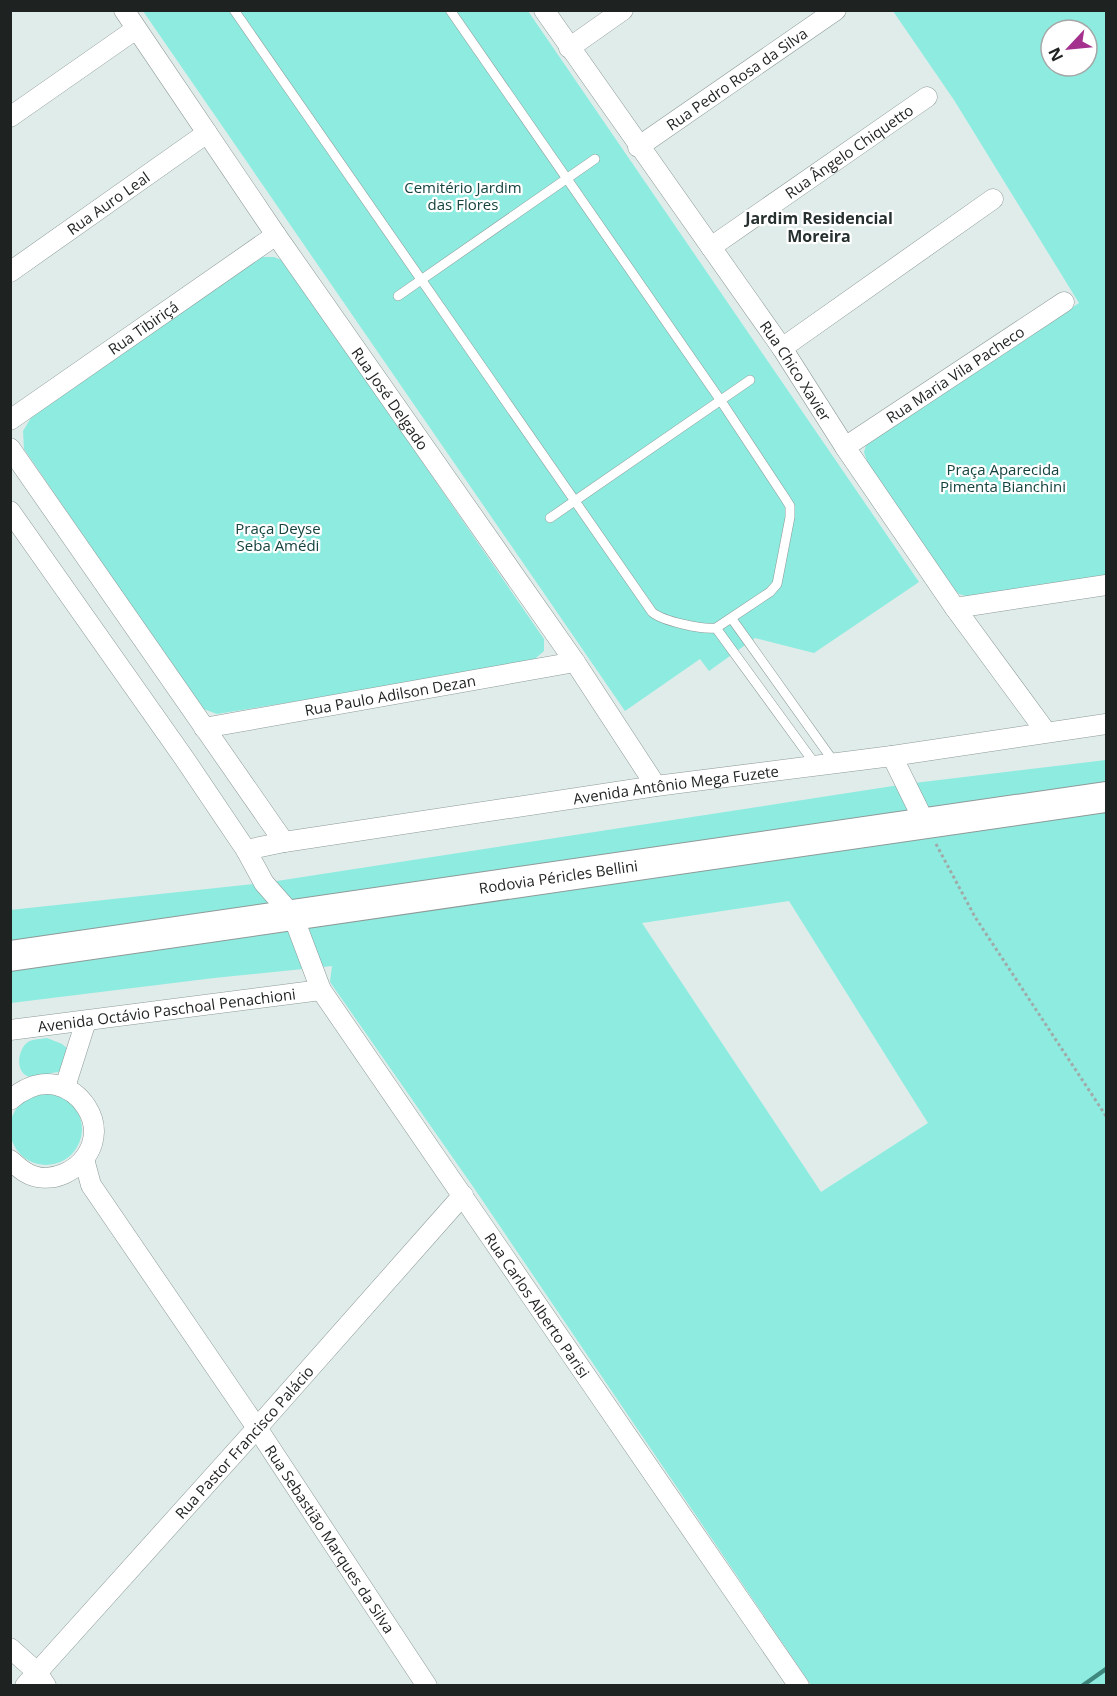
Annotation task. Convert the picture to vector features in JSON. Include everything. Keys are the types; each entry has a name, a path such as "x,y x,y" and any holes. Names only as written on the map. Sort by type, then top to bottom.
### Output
{"main road":[{"name":"Rodovia Péricles Bellini","path":"10,956 1107,797"}],"street":[{"name":"Rua José Delgado","path":"124,10 276,235 575,662 656,786"},
{"name":"Rua Chico Xavier","path":"544,10 638,147 782,348 845,447 955,608 1046,732"},
{"path":"569,48 623,10"},
{"name":"Rua Pedro Rosa da Silva","path":"638,147 836,10"},
{"path":"10,117 136,29"},
{"name":"Rua Ângelo Chiquetto","path":"711,247 927,97"},
{"name":"Rua Auro Leal","path":"10,272 207,133"},
{"path":"782,348 993,199"},
{"name":"Rua Tibiriçá","path":"10,420 276,235"},
{"name":"Rua Maria Vila Pacheco","path":"845,447 1065,302"},
{"path":"10,447 284,842"},
{"path":"10,511 178,748 246,850 264,883 293,916"},
{"path":"955,608 1107,585"},
{"name":"Rua Paulo Adilson Dezan","path":"204,728 575,662"},
{"name":"Avenida Antônio Mega Fuzete","path":"246,850 284,842 656,786 814,764 892,756 1107,723"},
{"path":"892,756 925,824"},
{"name":"Rua Carlos Alberto Parisi","path":"293,916 321,990 799,1686"},
{"name":"Avenida Octávio Paschoal Penachioni","path":"10,1030 321,990"},
{"path":"65,1087 86,1021"},
{"path":"10,1100 20,1091 34,1085 50,1083 65,1087 79,1096 89,1110 93,1127 92,1144 84,1159 67,1173 45,1178 15,1169"},
{"name":"Rua Sebastião Marques da Silva","path":"84,1159 91,1185 257,1428 428,1686"},
{"name":"Rua Sebastião Marques da Silva","path":"67,1173 91,1185"},
{"name":"Rua Pastor Francisco Palácio","path":"36,1681 463,1195"},
{"path":"10,1648 36,1681"}],"lane":[{"path":"234,10 657,616 706,628 716,628 770,592 777,584 790,506 721,400 450,10"},
{"path":"398,296 594,159"},
{"path":"550,518 750,380"},
{"path":"732,619 834,762"},
{"path":"716,628 814,764"}],"path":[{"path":"925,824 975,917 1107,1116"}],"green space":[{"name":"Cemitério Jardim das Flores","path":"143,11 528,11 919,582 814,653 755,638 709,671 700,659 625,711"},
{"name":"Praça Aparecida Pimenta Bianchini","path":"893,11 1106,11 1106,575 969,597 959,594 951,586 868,464 864,452 867,442 1079,303 954,100"},
{"name":"Praça Deyse Seba Amédi","path":"260,257 274,257 284,261 544,639 544,651 529,664 217,714 201,708 24,449 23,431 32,416"},
{"path":"1106,760 1106,1685 811,1685 474,1188 330,982 332,966 11,1003 10,910 264,883 906,784","holes":["789,901 928,1123 821,1192 642,923"]},
{"path":"47,1038 68,1049 61,1072 35,1077 27,1076 19,1064 22,1049 30,1041"},
{"path":"46,1093 66,1099 76,1109 82,1129 76,1149 66,1159 46,1165 26,1159 16,1149 10,1129 16,1109 26,1099"}],"waterway":[{"path":"1082,1686 1106,1669"}],"district":[{"name":"Jardim Residencial Moreira","path":"819,227"}]}
